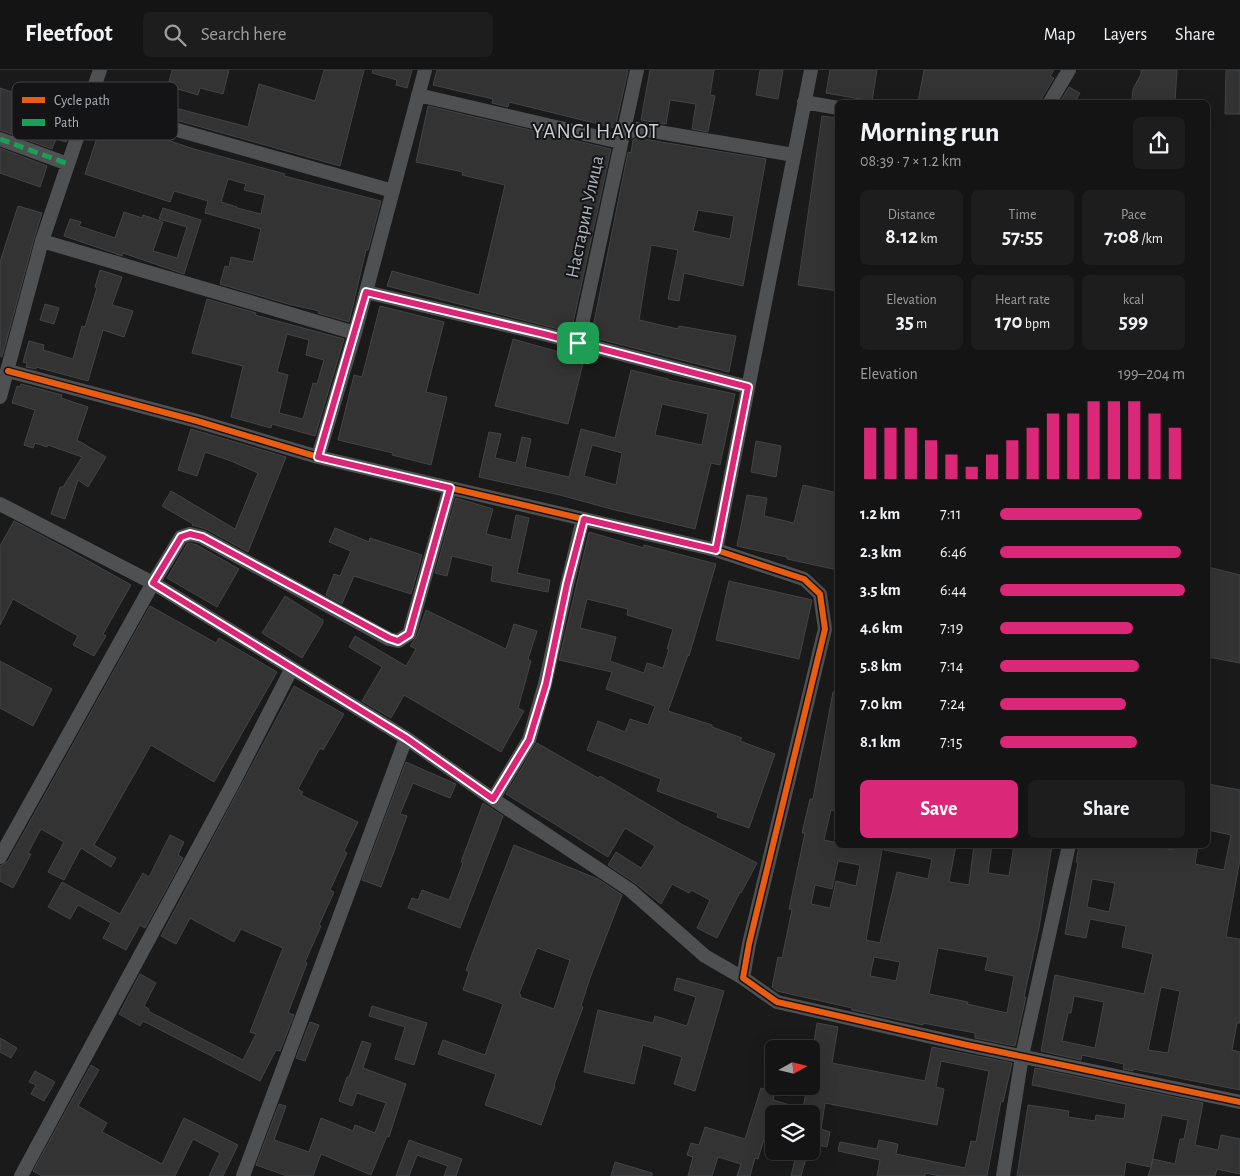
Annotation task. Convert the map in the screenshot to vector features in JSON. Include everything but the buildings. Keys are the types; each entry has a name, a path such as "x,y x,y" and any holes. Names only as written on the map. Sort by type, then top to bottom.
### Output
{"street":[{"path":"96,82 100,70"},
{"path":"318,457 355,333 425,70"},
{"name":"Настарин Улица","path":"578,343 637,70"},
{"path":"716,550 811,70"},
{"path":"1051,100 1069,70"},
{"path":"418,95 621,139 635,129 641,128 794,155"},
{"path":"804,102 835,107"},
{"path":"178,130 393,191"},
{"path":"0,139 68,164"},
{"path":"0,397 42,241 76,140"},
{"path":"42,241 355,333"},
{"path":"366,292 578,343 748,387"},
{"path":"8,371 197,421 318,457 716,550 804,579 820,594 824,629 749,944 743,978"},
{"path":"0,857 153,583 181,537 190,534 202,537 381,634 398,641 409,634 450,488"},
{"path":"0,504 153,583 406,738 493,799 630,890 705,956 743,978 777,1002 1240,1102"},
{"path":"493,799 529,740 546,684 567,584 584,519"},
{"path":"21,1176 231,787 292,668"},
{"path":"244,1176 406,738"},
{"path":"1003,1176 1022,1056 1068,848"}],"marked path":[{"path":"0,139 68,164"}],"cycle path":[{"path":"8,371 197,421 318,457 716,550 804,579 820,594 825,629 749,944 743,978 777,1002 967,1045 1240,1102"}],"district":[{"name":"YANGI HAYOT","path":"596,131"}],"route":[{"path":"366,292 578,343 748,387 716,550 584,519 567,584 546,684 529,740 493,799 406,738 153,583 181,537 190,534 202,537 389,638 398,641 405,638 409,634 450,488 318,457 366,292"}]}
